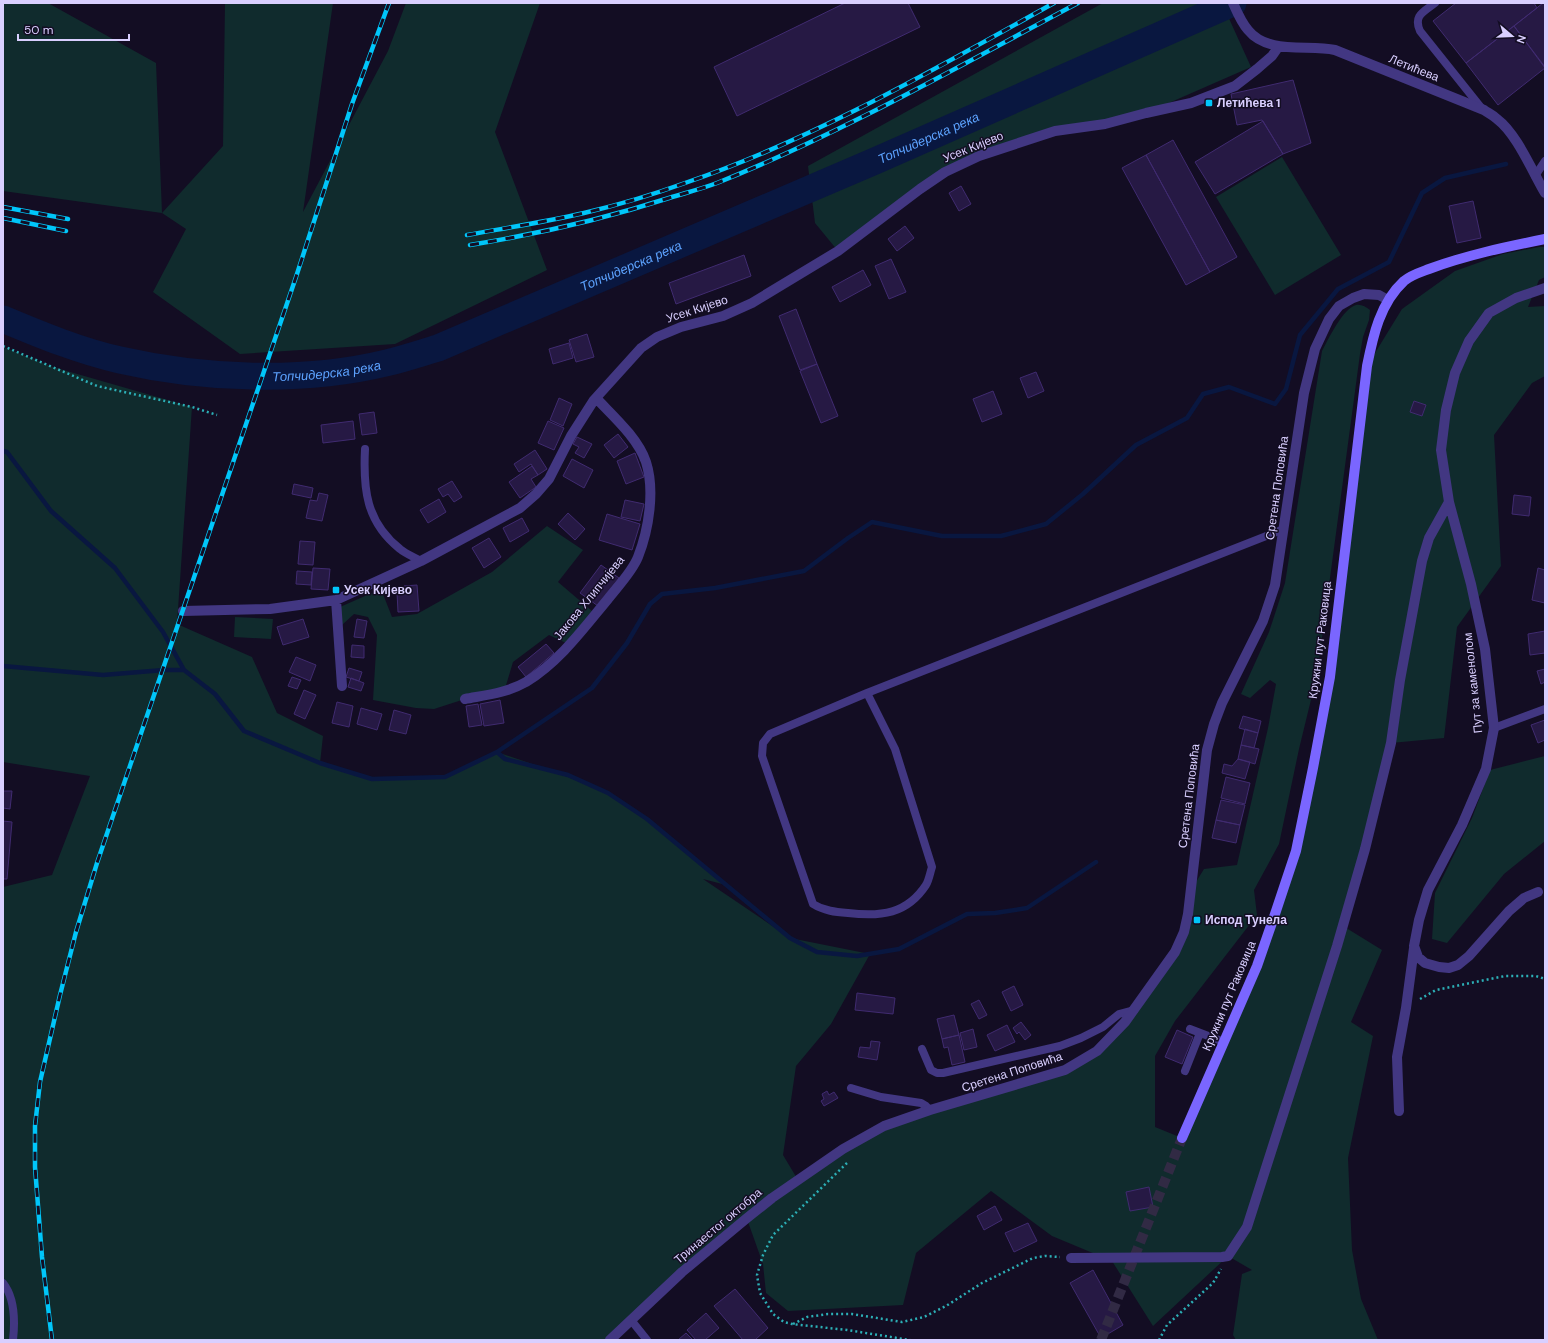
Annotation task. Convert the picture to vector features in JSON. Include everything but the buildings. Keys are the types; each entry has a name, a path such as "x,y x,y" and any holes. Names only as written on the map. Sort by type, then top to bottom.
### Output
{"main road":[{"name":"Кружни пут Раковица","path":"1182,1138 1256,966 1296,851 1330,677 1366,366 1378,319 1388,300 1405,280 1419,273 1445,263 1486,251 1545,239"}],"street":[{"name":"Летићева","path":"1233,3 1240,19 1248,30 1254,36 1266,43 1279,46 1335,50 1484,110 1498,119 1517,142 1545,193"},
{"name":"Усек Кијево","path":"183,611 270,609 336,600 421,561 520,508 536,494 549,479 581,418 596,398 641,348 657,337 681,327 723,316 752,303 838,251 945,172 979,156 1056,132 1105,124 1191,103 1235,86 1257,70 1272,56 1279,46"},
{"name":"Пут за каменолом","path":"1399,1111 1397,1057 1406,1008 1414,946 1428,890 1462,825 1486,769 1494,728 1485,649 1471,584 1449,502 1441,450 1446,410 1455,373 1469,341 1490,313 1516,298 1545,288"},
{"name":"Сретена Поповића","path":"853,1143 884,1126 930,1110 1065,1070 1097,1050 1125,1022 1175,952 1184,932 1188,914 1207,750 1214,724 1222,703 1263,621 1272,597 1284,529 1304,393 1315,349 1329,319 1339,306 1364,294 1379,295 1388,300"},
{"name":"Јакова Хлипчијева","path":"465,699 504,692 524,683 556,660 623,581 638,558 648,524 650,478 646,461 638,445 596,398"},
{"path":"1071,1258 1216,1258 1228,1256 1247,1227 1337,946 1365,849 1391,743 1400,680 1422,561 1429,538 1449,502"},
{"path":"336,600 342,686"},
{"path":"1414,946 1418,957 1425,963 1449,968 1458,965 1469,956 1510,911 1524,898 1538,892"},
{"name":"Тринаестог октобра","path":"610,1340 682,1272 772,1198 853,1143"}],"lane":[{"path":"1435,3 1419,16 1417,23 1418,27 1484,110"},
{"path":"1535,176 1545,161"},
{"path":"365,449 364,476 367,503 378,525 389,540 401,550 421,561"},
{"path":"867,693 895,749 932,867 927,884 910,904 894,912 866,915 822,910 813,904 762,756 762,743 770,734 867,693 1284,529"},
{"path":"1494,728 1545,709"},
{"path":"922,1049 931,1070 937,1073 1060,1046 1103,1027 1119,1014 1134,1010"},
{"path":"1190,1029 1224,1042"},
{"path":"1185,1072 1200,1033"},
{"path":"852,1088 881,1097 921,1103 930,1110"},
{"path":"3,1283 8,1290 15,1323 13,1340"},
{"path":"631,1320 647,1340"}],"path":[{"path":"3,346 97,386 192,407 217,415"},
{"path":"1406,1008 1436,990 1443,988 1505,976 1536,976 1545,979"},
{"path":"853,1143 848,1162 773,1235 763,1255 757,1275 760,1293 773,1314 784,1322 910,1340"},
{"path":"792,1324 807,1317 828,1314 852,1314 902,1322 924,1317 946,1306 982,1283 1033,1258 1045,1256 1071,1258"},
{"path":"1158,1340 1167,1325 1213,1282 1228,1256"}],"green space":[{"path":"3,3 48,3 156,63 162,213 3,191"},
{"path":"225,3 333,3 303,212 388,51 406,3 540,3 495,132 547,270 395,344 240,354 153,292 186,229 162,213 223,146"},
{"path":"1103,3 1222,3 1251,67 1146,113 1055,131 945,172 838,251 815,223 808,166"},
{"path":"1282,157 1341,255 1275,295 1216,197"},
{"path":"1545,247 1545,277 1539,280 1528,307 1545,306 1545,376 1532,383 1494,435 1501,566 1457,627 1444,738 1391,743 1343,926 1382,950 1351,1022 1373,1036 1348,1158 1352,1250 1361,1299 1378,1340 1236,1340 1233,1335 1242,1274 1252,1270 1228,1256 1153,1326 1112,1261 1052,1236 991,1191 916,1253 903,1305 788,1311 766,1293 763,1264 747,1219 610,1340 3,1340 3,887 52,875 90,776 3,762 3,347 53,367 192,407 177,624 252,657 277,713 323,736 320,763 372,779 445,777 497,752 553,771 608,793 656,827 726,885 703,879 790,938 870,954 831,1024 796,1066 783,1155 798,1180 884,1126 1065,1070 1097,1051 1175,952 1191,890 1204,869 1237,865 1268,728 1276,684 1270,680 1250,698 1241,694 1269,632 1285,583 1322,351 1341,318 1351,307 1360,305 1370,310 1369,320 1363,337 1360,354 1317,675 1299,749 1279,844 1254,890 1257,915 1175,1021 1155,1056 1155,1127 1182,1138 1274,917 1313,768 1367,366 1402,309 1455,271 1503,254"},
{"path":"547,526 583,550 558,582 592,611 566,643 549,635 513,662 504,692 465,699 434,709 416,708 373,700 377,635 368,617 354,614 342,625 340,607 381,589 392,617 417,614 492,572"},
{"path":"235,617 273,619 271,639 234,637"},
{"path":"1545,756 1545,841 1504,874 1447,943 1432,939 1435,893 1472,818 1490,770"}],"waterway":[{"name":"Топчидерска река","path":"3,319 46,337 90,352 120,360 219,375 287,376 321,374 392,361 438,348 875,161 1233,3"},
{"path":"1096,862 1027,908 995,913 967,914 899,949 857,956 817,952 790,938 647,819 608,793 568,775 505,759 497,752 592,688 627,643 650,604 662,594 715,588 804,571 872,522 942,536 1001,536 1046,524 1083,494 1136,445 1187,418 1203,394 1229,387 1275,404 1286,389 1300,335 1338,289 1389,262 1422,193 1445,178 1506,164"},
{"path":"3,451 7,452 51,511 115,568 163,632 184,670"},
{"path":"3,666 103,675 164,670 184,670 215,694 244,731 320,763 372,779 445,777 497,752"}],"tunnel":[{"path":"1101,1340 1182,1138"}],"railway":[{"path":"52,1340 42,1257 35,1167 35,1126 40,1082 60,995 76,932 97,863 296,277 352,104 389,3"},
{"path":"467,235 555,219 609,207 660,192 733,165 780,146 873,101 1054,3"},
{"path":"470,245 546,231 595,219 645,206 717,183 809,143 855,121 1078,3"},
{"path":"3,207 68,219"},
{"path":"3,218 66,231"}],"place":[{"name":"Летићева 1","path":"1209,103"},
{"name":"Усек Кијево","path":"336,590"},
{"name":"Испод Тунела","path":"1197,920"}]}
